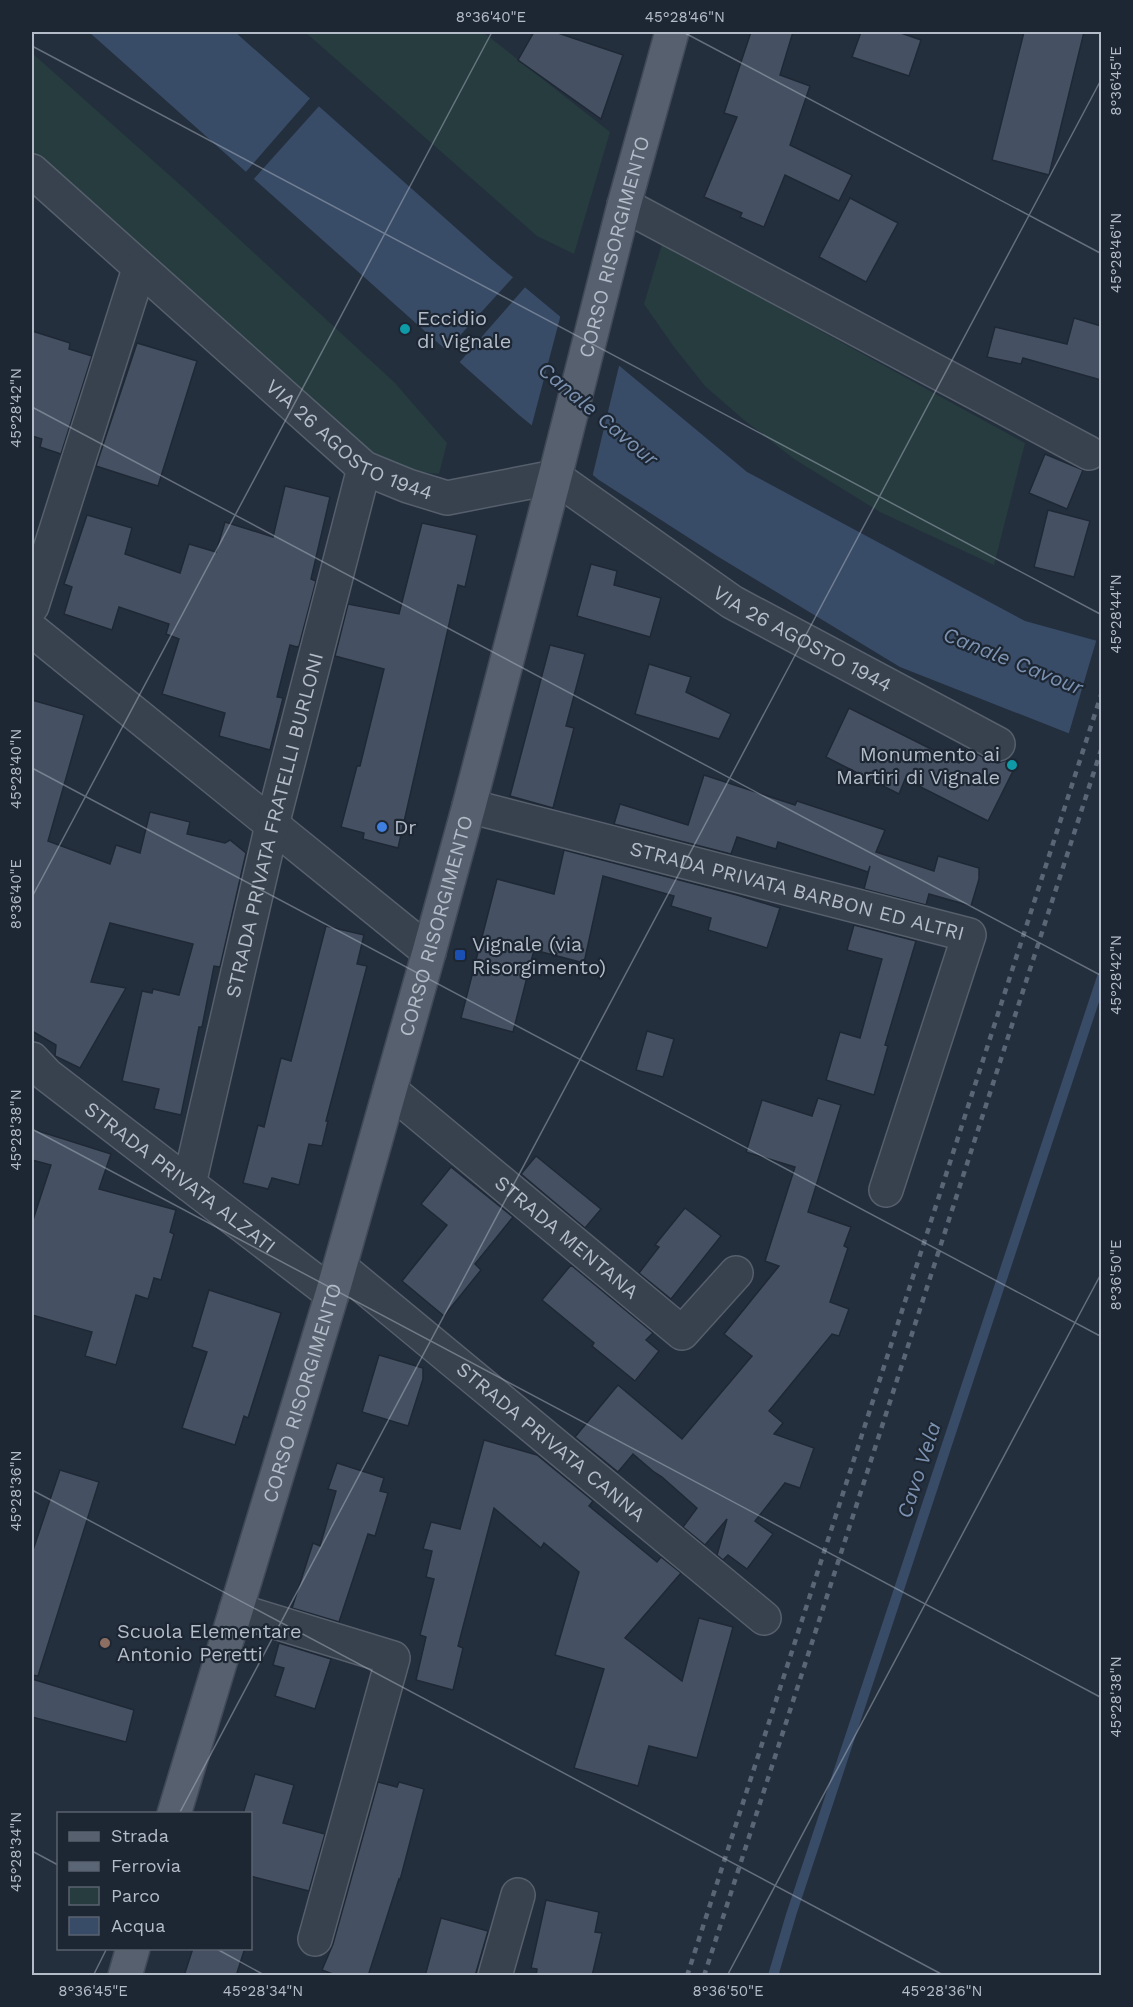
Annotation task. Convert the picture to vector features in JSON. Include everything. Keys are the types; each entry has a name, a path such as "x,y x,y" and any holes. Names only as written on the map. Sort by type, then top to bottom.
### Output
{"main road":[{"name":"CORSO RISORGIMENTO","path":"175,1812 336,1281 429,952 598,312 624,205 672,32"},
{"path":"124,1976 132,1950"}],"street":[{"name":"VIA 26 AGOSTO 1944","path":"32,171 364,468 408,486 447,498 557,469 732,602 998,744"},
{"path":"624,205 1089,453"},
{"path":"32,606 139,269"},
{"name":"STRADA PRIVATA FRATELLI BURLONI","path":"189,1184 272,825 364,468"},
{"path":"32,630 429,952"},
{"name":"STRADA PRIVATA BARBON ED ALTRI","path":"469,806 969,935 886,1190"},
{"name":"STRADA PRIVATA ALZATI","path":"32,1059 47,1075 189,1184 336,1281"},
{"name":"STRADA MENTANA","path":"390,1090 682,1333 736,1273"},
{"name":"STRADA PRIVATA CANNA","path":"336,1281 764,1618"},
{"path":"236,1610 393,1658 315,1939"},
{"path":"495,1976 518,1895"}],"green space":[{"path":"305,32 483,32 610,132 574,254 537,236"},
{"path":"32,53 186,190 395,383 447,443 439,474 402,470 371,456 32,156"},
{"path":"662,244 1025,443 994,565 880,512 794,459 705,386 644,304"}],"water":[{"name":"Canale Cavour","path":"89,32 235,32 492,260 747,472 1025,621 1101,642 1101,746 900,667 717,556 599,480 519,415"}],"pier":[{"path":"312,96 321,104 252,181 244,174"},
{"path":"515,275 527,285 458,364 445,352"},
{"path":"561,314 620,362 592,478 531,428"},
{"path":"1097,638 1102,639 1102,749 1068,736"}],"building":[{"path":"534,32 555,32 623,55 601,119 518,60"},
{"path":"751,32 793,32 780,75 810,86 790,145 852,175 839,201 785,175 764,227 740,217 742,213 704,197 737,117 724,113"},
{"path":"861,32 898,32 921,40 909,76 852,57"},
{"path":"1024,32 1084,32 1049,175 992,160"},
{"path":"850,198 898,223 866,282 819,257"},
{"path":"1074,318 1101,326 1101,380 1023,358 1021,364 987,357 995,327 1067,344"},
{"path":"32,331 70,343 69,349 92,356 61,454 40,447 42,439 32,436"},
{"path":"137,343 197,361 158,486 96,466"},
{"path":"1045,454 1083,470 1067,509 1029,493"},
{"path":"285,486 330,497 311,579 316,581 299,646 290,645 277,697 283,698 270,750 219,736 225,713 162,694 179,639 166,634 169,624 119,607 112,630 64,614 72,587 64,584 87,515 132,528 125,554 180,573 189,544 216,552 225,522 273,537"},
{"path":"1048,510 1090,521 1074,577 1034,567"},
{"path":"422,523 477,535 465,587 458,585 398,848 363,839 364,833 341,827 357,766 360,766 384,669 335,656 348,604 399,614"},
{"path":"591,564 617,571 614,585 661,598 650,637 577,616"},
{"path":"550,645 585,654 566,726 574,728 553,808 510,796"},
{"path":"649,664 691,677 686,692 731,714 719,739 635,714"},
{"path":"32,700 84,715 48,841 110,864 116,845 140,853 150,812 190,822 187,834 225,843 230,840 246,853 220,967 214,966 181,1115 154,1109 159,1089 122,1081 142,991 152,993 153,989 179,995 193,944 110,923 91,982 126,988 80,1068 55,1056 56,1045 32,1031"},
{"path":"849,708 959,763 966,748 990,761 998,763 1007,760 1016,765 988,821 905,779 899,794 826,757"},
{"path":"704,775 795,805 797,801 885,830 876,852 934,871 938,856 979,868 979,879 971,906 929,894 926,905 864,889 870,866 868,872 778,842 776,849 737,837 731,854 614,824 620,804 688,825"},
{"path":"564,850 780,908 767,948 708,930 711,918 671,906 674,896 603,876 584,963 534,950 513,1032 461,1018 497,879 554,894"},
{"path":"854,925 916,941 885,1045 888,1046 874,1095 826,1080 840,1032 860,1038 882,959 847,950"},
{"path":"326,926 364,935 357,964 367,966 326,1121 328,1121 322,1146 309,1144 299,1185 272,1178 268,1189 243,1183 258,1125 264,1127 281,1058 291,1061"},
{"path":"647,1031 674,1039 663,1077 636,1070"},
{"path":"818,1098 841,1105 808,1212 851,1227 844,1246 848,1248 830,1302 849,1309 839,1336 832,1334 769,1411 783,1423 774,1434 814,1448 800,1488 785,1483 755,1521 773,1534 747,1569 728,1555 723,1560 717,1555 727,1519 705,1545 683,1527 697,1508 662,1477 633,1454 618,1472 575,1437 618,1385 682,1439 752,1356 724,1334 779,1266 765,1261 795,1167 746,1152 762,1100 812,1116"},
{"path":"32,1129 111,1154 99,1189 176,1210 170,1232 174,1234 161,1280 154,1278 148,1299 136,1295 116,1365 85,1356 92,1332 32,1315 32,1223 51,1165 32,1160"},
{"path":"536,1156 601,1209 585,1228 521,1174"},
{"path":"451,1167 513,1217 475,1264 481,1270 444,1316 402,1281 447,1225 421,1204"},
{"path":"685,1208 721,1236 671,1299 639,1273 659,1247 655,1245"},
{"path":"571,1265 653,1333 646,1340 659,1351 635,1381 592,1346 594,1343 542,1300"},
{"path":"209,1290 281,1313 248,1418 244,1416 235,1445 182,1428 207,1352 192,1347"},
{"path":"379,1355 423,1368 423,1379 408,1426 362,1412"},
{"path":"484,1440 537,1455 593,1501 589,1506 657,1562 661,1557 681,1573 625,1638 682,1681 699,1618 733,1627 697,1758 649,1746 638,1786 574,1768 604,1669 555,1655 579,1572 544,1543 541,1548 494,1508 458,1646 463,1648 453,1690 416,1680 426,1637 420,1635 434,1579 426,1577 432,1551 423,1549 431,1522 460,1529"},
{"path":"337,1463 384,1478 380,1491 388,1493 375,1536 368,1534 339,1622 292,1608 313,1543 320,1546 336,1491 328,1489"},
{"path":"60,1470 99,1482 38,1676 32,1675 32,1553"},
{"path":"279,1643 331,1659 315,1709 275,1696 284,1668 273,1665"},
{"path":"32,1679 134,1710 126,1742 32,1717"},
{"path":"255,1774 294,1785 283,1823 325,1834 309,1891 252,1877 252,1812 244,1812"},
{"path":"378,1782 397,1787 399,1782 424,1789 400,1880 368,1976 338,1976 322,1970 333,1944"},
{"path":"546,1900 599,1912 595,1932 602,1933 592,1976 536,1976 537,1969 531,1968"},
{"path":"441,1918 488,1931 475,1976 425,1976"},
{"path":"192,1950 244,1950 236,1976 184,1976"}],"waterway":[{"name":"Cavo Vela","path":"773,1976 791,1915 1102,977"}],"railway":[{"path":"687,1976 1102,692"},
{"path":"704,1976 1102,747"}],"place":[{"name":"Eccidio di Vignale","path":"405,329"},
{"name":"Monumento ai Martiri di Vignale","path":"1012,765"},
{"name":"Dr","path":"382,827"},
{"name":"Vignale (via Risorgimento)","path":"460,955"},
{"name":"Scuola Elementare Antonio Peretti","path":"105,1643"}]}
